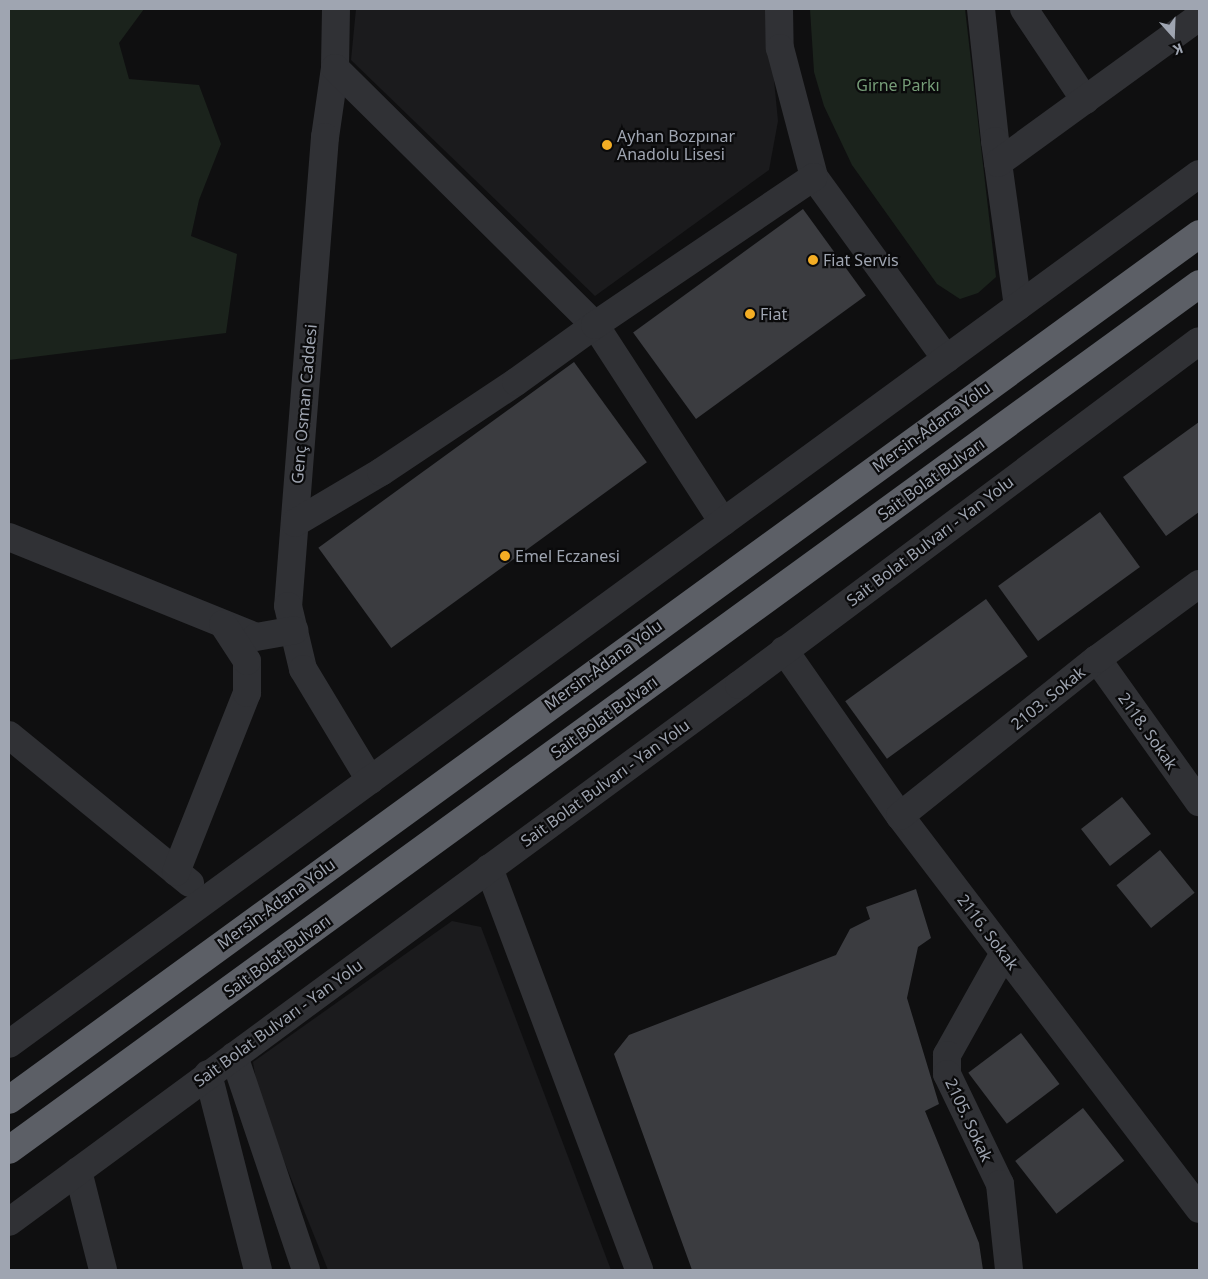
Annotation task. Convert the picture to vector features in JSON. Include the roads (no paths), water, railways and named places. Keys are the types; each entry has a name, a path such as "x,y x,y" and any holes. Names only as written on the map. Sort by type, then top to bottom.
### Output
{"highway":[{"name":"Mersin-Adana Yolu","path":"9,1100 1199,234"},
{"name":"Sait Bolat Bulvarı","path":"9,1150 1199,284"}],"street":[{"name":"Genç Osman Caddesi","path":"336,9 335,68 325,137 288,606 303,669 370,780"},
{"path":"779,9 780,48 814,177 946,359"},
{"path":"981,9 998,163 1018,306"},
{"path":"1024,9 1085,100"},
{"path":"998,163 1199,16"},
{"path":"335,68 595,325 723,522"},
{"path":"9,1044 1199,174"},
{"path":"295,522 421,446 595,325 814,177"},
{"name":"Sait Bolat Bulvarı - Yan Yolu","path":"9,1222 1199,341"},
{"path":"9,537 256,637 294,630"},
{"name":"2103. Sokak","path":"900,816 1098,659 1199,584"},
{"path":"176,872 247,693 247,661 223,624"},
{"name":"2116. Sokak","path":"784,650 900,816 1199,1209"},
{"name":"2118. Sokak","path":"1098,659 1199,802"},
{"path":"9,735 208,898"},
{"path":"488,868 639,1270"},
{"name":"2105. Sokak","path":"1004,952 947,1055 947,1074 1000,1184 1009,1270"},
{"path":"234,1056 306,1270"},
{"path":"208,1074 258,1270"},
{"path":"78,1171 103,1270"}],"place":[{"name":"Ayhan Bozpınar Anadolu Lisesi","path":"607,145"},
{"name":"Fiat Servis","path":"813,260"},
{"name":"Fiat","path":"750,314"},
{"name":"Emel Eczanesi","path":"505,556"}],"park label":[{"name":"Girne Parkı","path":"898,85"}]}
